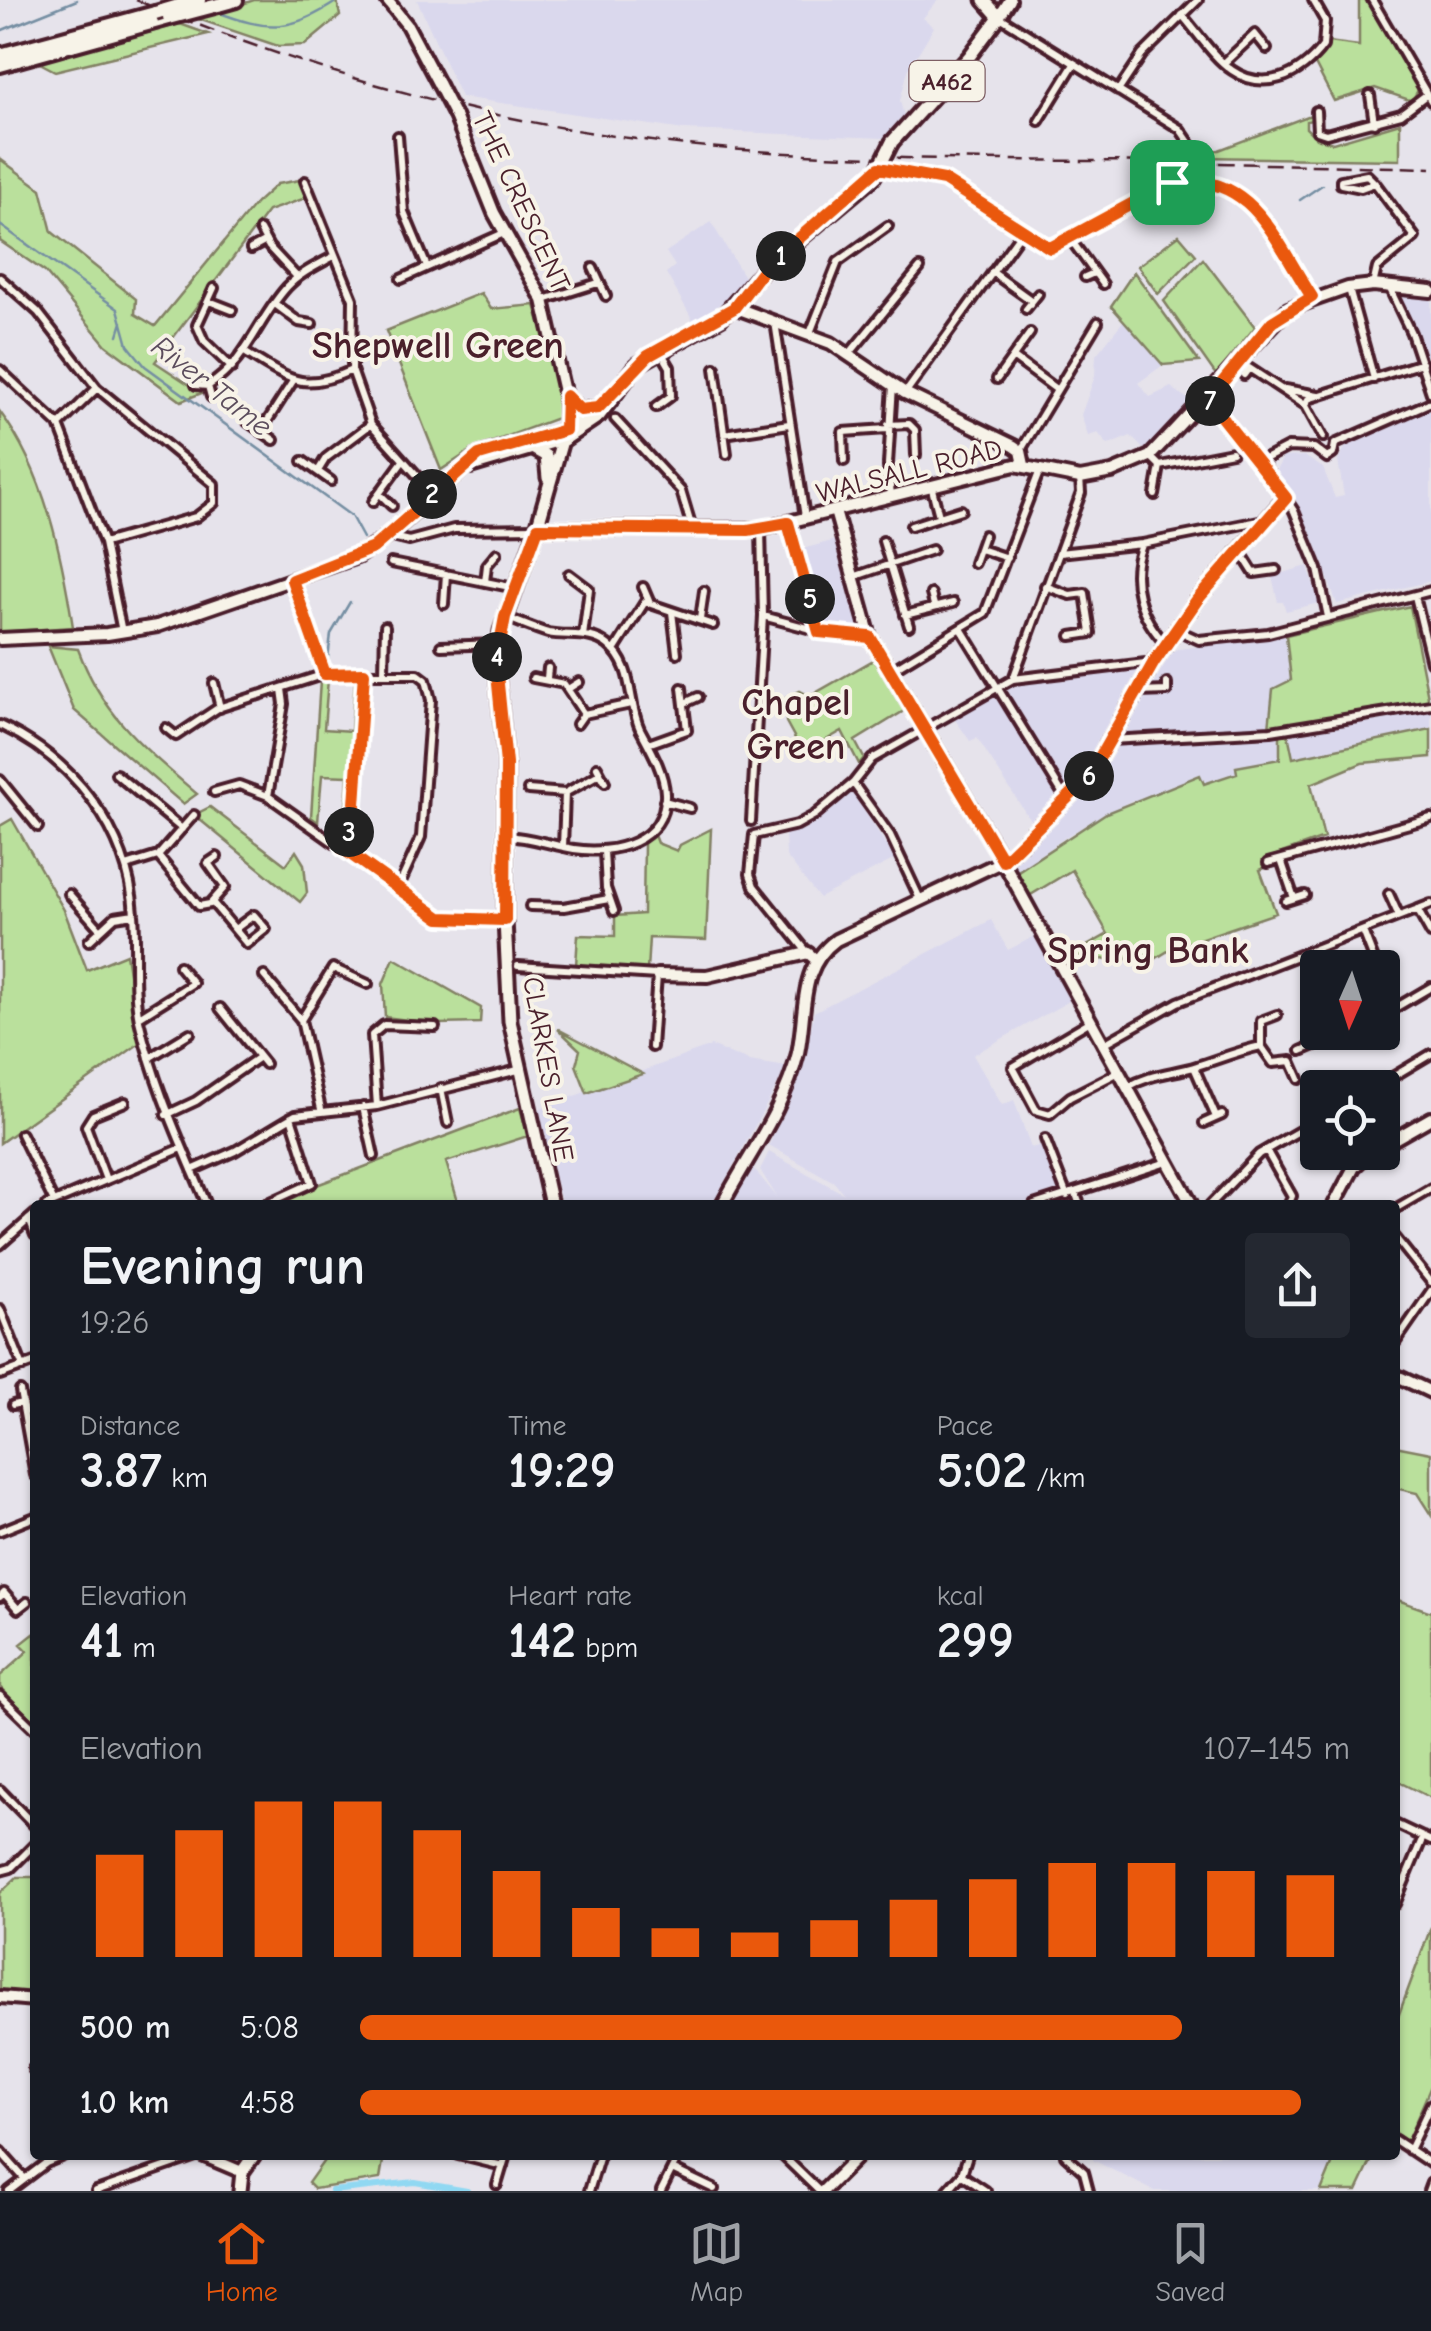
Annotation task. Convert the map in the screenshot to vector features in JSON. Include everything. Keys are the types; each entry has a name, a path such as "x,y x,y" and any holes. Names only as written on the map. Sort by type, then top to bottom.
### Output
{"highway":[{"path":"0,67 199,0"},
{"path":"0,54 236,0"}],"main road":[{"path":"984,0 999,17"},
{"name":"A462","path":"565,434 593,422 625,376 659,349 734,308 763,270 879,167 892,142 969,57 999,17"},
{"name":"CLARKES LANE","path":"549,1200 510,1021 505,920 506,764 498,644 565,434"},
{"path":"532,448 546,456 547,492"},
{"path":"240,2190 242,2172 250,2160"}],"street":[{"name":"THE CRESCENT","path":"387,0 412,34 440,86 504,233 543,300 566,396 565,434"},
{"path":"1010,0 999,17 1180,130 1191,145"},
{"path":"1182,15 1238,77 1254,83 1292,74 1324,46 1325,21 1313,0"},
{"path":"1316,110 1316,127 1326,134 1400,114 1428,98 1372,0"},
{"path":"1118,91 1142,55 1196,1"},
{"path":"1224,63 1255,34 1267,49"},
{"path":"1044,120 1074,64"},
{"path":"1370,95 1374,123"},
{"path":"398,136 404,212 426,268"},
{"path":"879,167 944,180 1044,248 1055,248 1143,194 1172,182 1194,179 1236,190 1258,214 1312,297"},
{"path":"305,181 356,313 352,370 370,424 433,493"},
{"path":"1372,285 1377,268 1415,237 1375,183"},
{"path":"810,334 829,275 838,262 888,226"},
{"path":"260,230 297,277"},
{"path":"401,279 504,233"},
{"path":"905,393 1021,233"},
{"path":"1070,240 1103,284"},
{"path":"251,249 266,241"},
{"path":"196,384 208,386 232,368 297,277 334,256"},
{"path":"593,268 606,296"},
{"path":"850,353 920,268"},
{"path":"992,272 1032,301"},
{"path":"1085,277 1094,272"},
{"path":"0,278 38,312 97,388 209,478 216,495 210,509 196,517 104,543"},
{"path":"543,300 598,283"},
{"path":"1098,322 1020,450 1024,465 1080,478 1124,468 1150,456 1208,400 1272,322 1312,297 1372,285 1431,291"},
{"path":"1389,287 1431,393"},
{"path":"214,288 200,313 200,334 232,368"},
{"path":"1348,288 1374,380"},
{"path":"1026,310 1038,294"},
{"path":"209,300 232,310"},
{"path":"275,304 299,322 312,324"},
{"path":"734,308 810,334 850,353 905,393 1020,450"},
{"path":"775,322 805,519"},
{"path":"998,380 1030,333"},
{"path":"656,408 672,396 674,383 659,349"},
{"path":"246,353 292,381 318,383 352,370"},
{"path":"1014,358 1057,390"},
{"path":"1306,406 1306,401 1319,395 1422,363"},
{"path":"715,368 727,454"},
{"path":"1248,368 1306,406 1323,436 1336,444"},
{"path":"0,370 59,425 104,543 122,633"},
{"path":"261,431 292,381"},
{"path":"208,386 211,397"},
{"path":"891,495 887,447 893,386"},
{"path":"59,425 97,388"},
{"path":"1283,389 1319,395"},
{"path":"566,396 580,410 604,404"},
{"path":"1208,400 1286,498 1318,569 1328,617"},
{"path":"1260,461 1288,447 1314,448 1326,458 1333,454 1336,444 1431,402"},
{"path":"615,419 681,491 692,530"},
{"path":"248,422 274,440"},
{"path":"318,471 326,458 370,424"},
{"path":"724,434 789,424"},
{"path":"844,461 843,432 909,424 915,430 916,456"},
{"path":"460,472 565,434"},
{"path":"0,639 122,633 192,616 357,557 388,536 433,493 488,450 565,434"},
{"path":"1314,448 1323,436"},
{"path":"877,448 887,447"},
{"path":"1160,466 1232,452"},
{"path":"1150,456 1160,466"},
{"path":"373,502 403,461"},
{"path":"303,462 331,481"},
{"name":"WALSALL ROAD","path":"388,536 408,540 454,529 761,529 931,484 1024,465"},
{"path":"1155,495 1160,466"},
{"path":"890,671 985,614 1040,469"},
{"path":"1013,679 1081,493 1080,478"},
{"path":"931,484 939,516"},
{"path":"380,494 392,506"},
{"path":"518,966 707,976 812,956 836,940 1003,861 1088,778 1166,644 1286,498"},
{"path":"835,510 870,637 1003,861 1189,1200"},
{"path":"911,526 961,510"},
{"path":"1059,553 1142,544 1266,520"},
{"path":"788,523 819,632"},
{"path":"748,818 763,616 761,529"},
{"path":"974,563 984,535"},
{"path":"883,542 910,626"},
{"path":"1142,544 1133,574 1135,584 1146,615 1166,644"},
{"path":"980,548 1007,558"},
{"path":"854,578 932,550"},
{"path":"1240,550 1254,573 1276,570"},
{"path":"485,582 487,566 497,553"},
{"path":"391,563 515,588"},
{"path":"444,604 446,574"},
{"path":"570,574 588,589 584,636"},
{"path":"292,580 325,674"},
{"path":"1045,586 1070,595 1085,592 1091,632 1071,636"},
{"path":"643,588 649,602 713,625"},
{"path":"700,620 704,591"},
{"path":"1176,630 1204,640 1268,633 1431,591"},
{"path":"932,594 934,605"},
{"path":"1414,596 1431,662"},
{"path":"614,651 630,632 636,612 649,602"},
{"path":"905,615 954,603"},
{"path":"672,612 677,653"},
{"path":"763,616 819,632 870,637"},
{"path":"505,617 546,632 601,640 614,651 630,680 631,704 663,782 664,802 657,822 640,840 604,851 564,847 534,837 505,836"},
{"path":"384,672 385,626"},
{"path":"962,629 1066,798"},
{"path":"441,646 498,644"},
{"path":"812,956 754,886 752,842 756,834 797,826 852,783 866,763 995,686 1013,679 1154,662"},
{"path":"547,678 548,668"},
{"path":"342,848 354,819 364,673"},
{"path":"166,728 176,736 220,708 325,674 418,674 426,680 431,700 422,837 398,888"},
{"path":"533,678 558,680 584,714"},
{"path":"568,689 579,682"},
{"path":"214,683 220,708"},
{"path":"1137,692 1167,692 1167,683"},
{"path":"648,744 687,730 682,688"},
{"path":"268,796 284,704 282,689"},
{"path":"686,702 698,697"},
{"path":"576,724 584,714 631,704"},
{"path":"1110,740 1271,732 1431,705"},
{"path":"0,725 55,759 83,786 106,820 126,866 134,914 134,992 139,1017 166,1115 203,1200"},
{"path":"528,790 565,794 598,770 605,782"},
{"path":"116,774 182,829"},
{"path":"0,780 38,827"},
{"path":"852,783 885,826 920,899"},
{"path":"214,792 239,785 268,796 440,918 505,920"},
{"path":"564,847 565,794"},
{"path":"664,802 690,808"},
{"path":"126,866 158,856 194,815"},
{"path":"1268,864 1431,818"},
{"path":"604,851 609,899 614,910"},
{"path":"158,856 199,906 212,902 225,888 208,863 217,856"},
{"path":"1281,860 1290,899 1304,895"},
{"path":"69,894 99,928"},
{"path":"1389,894 1398,916"},
{"path":"530,906 564,907 609,899"},
{"path":"212,902 247,944 266,929 254,915 235,929"},
{"path":"1315,950 1431,904"},
{"path":"1417,910 1431,934"},
{"path":"89,941 115,917 134,914"},
{"path":"1363,931 1370,950"},
{"path":"725,1200 786,1088 812,956"},
{"path":"1102,1045 1178,1002 1300,956"},
{"path":"139,1017 192,983 179,966"},
{"path":"301,1020 308,1016 333,968 368,984"},
{"path":"652,1047 657,975"},
{"path":"264,976 301,1020 321,1109"},
{"path":"1400,1004 1431,987"},
{"path":"221,1014 266,1064"},
{"path":"1277,1015 1261,1021 1260,1046 1272,1063 1291,1061 1300,1080"},
{"path":"1089,1022 1013,1066 1036,1110 1042,1116 1050,1114 1070,1097 1118,1073"},
{"path":"378,1106 372,1034 384,1024 435,1027"},
{"path":"149,1058 190,1033"},
{"path":"1126,1088 1158,1072 1194,1067 1229,1052 1260,1046"},
{"path":"1400,1072 1431,1054"},
{"path":"166,1115 196,1102 259,1056"},
{"path":"1194,1067 1219,1116 1204,1123"},
{"path":"192,1170 234,1152 290,1117 321,1109 378,1106 518,1070"},
{"path":"441,1088 444,1119"},
{"path":"105,1177 86,1126 92,1114 125,1102"},
{"path":"363,1108 370,1152"},
{"path":"275,1200 312,1183 290,1117"},
{"path":"1400,1136 1431,1118"},
{"path":"1215,1200 1266,1150 1300,1130"},
{"path":"25,1136 49,1200"},
{"path":"1046,1139 1066,1196"},
{"path":"56,1200 182,1148"},
{"path":"1266,1150 1292,1196 1290,1200"},
{"path":"1052,1200 1167,1162"},
{"path":"1337,1200 1352,1170"},
{"path":"1400,1207 1431,1188"},
{"path":"1076,1194 1078,1200"},
{"path":"0,1243 30,1218"},
{"path":"1400,1243 1431,1282"},
{"path":"1400,1335 1431,1291"},
{"path":"0,1309 23,1367"},
{"path":"0,1375 30,1364"},
{"path":"1400,1377 1431,1392"},
{"path":"20,1391 30,1444"},
{"path":"13,1405 23,1402"},
{"path":"0,1531 30,1519"},
{"path":"2,1595 18,1609 27,1602"},
{"path":"0,1696 30,1725"},
{"path":"0,1790 30,1821"},
{"path":"1400,1826 1427,1839 1400,1894"},
{"path":"0,1871 11,1868 30,1849"},
{"path":"0,1997 30,2000"},
{"path":"1409,2150 1431,2104"},
{"path":"1400,2144 1431,2164"},
{"path":"0,2150 24,2178"},
{"path":"9,2191 56,2160"},
{"path":"96,2191 186,2160"},
{"path":"213,2160 242,2172"},
{"path":"478,2160 503,2166"},
{"path":"497,2186 505,2160"},
{"path":"589,2191 598,2160"},
{"path":"661,2191 676,2160"},
{"path":"787,2160 821,2191 853,2160"},
{"path":"948,2191 962,2174 966,2160"},
{"path":"1071,2160 1084,2172 1089,2191"},
{"path":"672,2169 715,2188"},
{"path":"962,2174 986,2191"},
{"path":"1428,2191 1431,2183"}],"shaded area":[{"path":"417,0 938,0 923,18 934,27 908,70 900,101 904,116 886,138 684,130 461,97"},
{"path":"711,222 747,282 719,309 695,324 666,273 675,266 666,252"},
{"path":"1396,292 1431,294 1431,356 1424,355"},
{"path":"1124,320 1163,365 1138,383 1150,397 1171,387 1193,403 1147,453 1131,436 1108,445 1098,433 1088,436 1081,415 1095,376 1096,355"},
{"path":"1431,410 1431,581 1337,604 1313,538 1275,473 1283,457 1304,456 1323,468 1335,498 1344,496 1338,461 1346,446 1382,425"},
{"path":"839,539 864,633 821,631 799,550"},
{"path":"1308,566 1319,603 1286,611 1283,602 1278,602 1272,576"},
{"path":"1286,635 1291,681 1273,689 1269,728 1117,736 1171,650"},
{"path":"1147,664 1098,753 1066,792 1005,692 1013,686"},
{"path":"996,696 1059,797 1034,826 977,738 970,741 954,718"},
{"path":"1431,709 1431,729 1292,758 1280,735 1281,758 1236,767 1237,772 1203,784 1199,775 1147,800 1132,800 1070,834 1015,873 1011,859 1081,792 1112,745"},
{"path":"852,792 895,859 819,898 786,856 785,834 805,829"},
{"path":"991,920 1008,950 1037,935 1071,1000 973,1055 1002,1105 1014,1100 1031,1148 1045,1144 1062,1192 1036,1200 733,1200 748,1162 777,1197 760,1170 769,1152 844,1194 834,1182 769,1145 805,1060 814,1012"},
{"path":"711,1046 749,1061 787,1067 715,1200 561,1200 536,1110"},
{"path":"1093,2160 1334,2160 1321,2191 1154,2191"}],"green space":[{"path":"254,0 337,0 340,16 305,45 278,46 198,19"},
{"path":"1359,0 1369,0 1419,88 1412,101 1375,88 1334,101 1315,64 1329,42 1359,46"},
{"path":"180,24 208,34 55,71 38,62"},
{"path":"1313,114 1313,120 1306,121 1306,128 1316,138 1333,143 1400,123 1400,160 1198,157 1204,151 1219,150"},
{"path":"0,159 41,189 52,232 136,299 135,314 155,326 256,203 277,184 300,180 306,198 268,211 155,362 202,393 181,401 106,345 45,272 0,241"},
{"path":"1179,235 1196,255 1158,294 1138,266"},
{"path":"1203,259 1255,327 1216,375 1164,301"},
{"path":"1134,272 1199,362 1163,365 1111,306"},
{"path":"481,293 491,309 535,305 554,370 560,417 473,449 441,470 386,331"},
{"path":"0,412 16,435 40,487 57,543 73,627 0,632"},
{"path":"1410,606 1429,702 1269,728 1273,689 1291,680 1286,635"},
{"path":"48,646 78,649 113,712 143,746 197,794 183,804 74,710"},
{"path":"877,658 907,709 855,741 864,758 859,764 842,731 803,753 786,722 786,698 800,691 810,696"},
{"path":"328,679 324,729 351,731 355,679 361,688 349,826 344,837 348,776 322,775 318,822 311,817 320,681"},
{"path":"1431,729 1431,757 1362,763 1311,784 1324,838 1265,859 1267,867 1260,870 1276,913 1173,948 1150,962 1141,949 1119,964 1103,959 1093,962 1086,953 1066,963 1064,959 1108,934 1072,870 1029,896 1015,873 1106,813 1200,775 1204,784 1237,773 1236,767 1280,759 1280,734 1288,734 1293,758"},
{"path":"210,807 286,865 296,851 304,864 307,893 300,902 194,815"},
{"path":"12,819 64,910 87,970 126,954 140,1043 0,1143 0,826"},
{"path":"711,829 706,940 649,938 647,970 576,965 578,935 615,936 615,916 643,914 644,843 654,835 657,843 677,851 680,845"},
{"path":"394,958 481,1008 480,1023 437,1024 385,1017 383,984"},
{"path":"558,1029 643,1074 587,1093 576,1065 580,1050"},
{"path":"520,1108 528,1136 446,1162 457,1200 277,1200"},
{"path":"1400,1447 1431,1453 1431,1515 1417,1493 1400,1489"},
{"path":"1400,1601 1431,1612 1431,1798 1400,1782"},
{"path":"30,1637 30,1718 0,1687 0,1676 28,1651 21,1644"},
{"path":"17,1877 30,1877 27,1992 0,1993 0,1893"},
{"path":"1431,1927 1431,2086 1407,2141 1400,2136 1400,2011"},
{"path":"324,2160 383,2160 380,2179 314,2189 308,2183"},
{"path":"1334,2160 1372,2160 1357,2191 1321,2191"}],"waterway":[{"path":"0,31 77,0"},
{"path":"215,11 250,23 279,25 307,18 339,0"},
{"name":"River Tame","path":"1300,200 1322,185"},
{"name":"River Tame","path":"0,225 118,309 128,345 145,366 351,516 363,538"},
{"name":"River Tame","path":"118,335 122,322"},
{"name":"River Tame","path":"328,659 331,634 350,602"},
{"path":"332,2191 415,2182 467,2191"}],"railway":[{"path":"136,0 249,44 422,97 540,124 660,142 780,153 901,158 1431,168"}],"district":[{"name":"Shepwell Green","path":"438,345"},
{"name":"Chapel Green","path":"796,724"},
{"name":"Spring Bank","path":"1148,950"}],"route":[{"path":"879,168 893,174 944,180 1044,248 1055,248 1143,194 1172,182 1194,179 1236,190 1258,214 1312,297 1281,313 1208,400 1286,498 1197,600 1154,662 1088,778 1003,861 870,637 819,632 788,523 748,530 538,528 505,617 496,664 506,764 505,920 440,918 342,848 354,819 364,673 325,674 292,580 373,548 469,462 488,450 565,430 566,396 580,410 598,408 648,356 712,324 734,308 763,270 842,206 879,168"}]}
